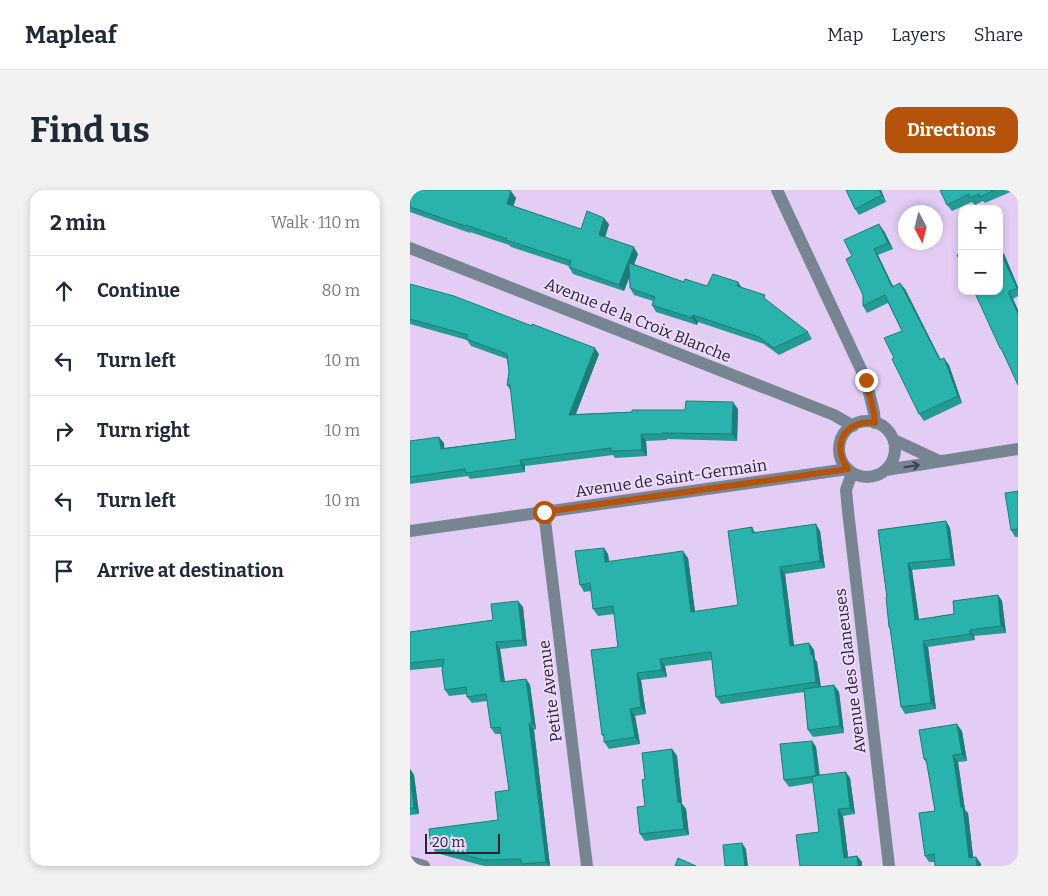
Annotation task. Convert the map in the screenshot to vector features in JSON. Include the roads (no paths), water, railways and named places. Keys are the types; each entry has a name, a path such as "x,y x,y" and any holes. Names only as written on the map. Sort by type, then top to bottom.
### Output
{"street":[{"path":"777,190 866,380 875,423"},
{"name":"Avenue de la Croix Blanche","path":"410,248 834,415 853,426"},
{"path":"860,423 875,423 889,432 894,440 896,448 894,456 886,470 878,475 860,476 850,471 843,462 840,454 842,438 853,426 860,423"},
{"path":"894,440 939,461"},
{"path":"886,470 1018,449"},
{"name":"Avenue de Saint-Germain","path":"410,531 850,471"},
{"name":"Avenue des Glaneuses","path":"850,471 846,490 848,511 889,866"},
{"name":"Petite Avenue","path":"544,512 587,866"},
{"path":"410,862 424,866"}]}
